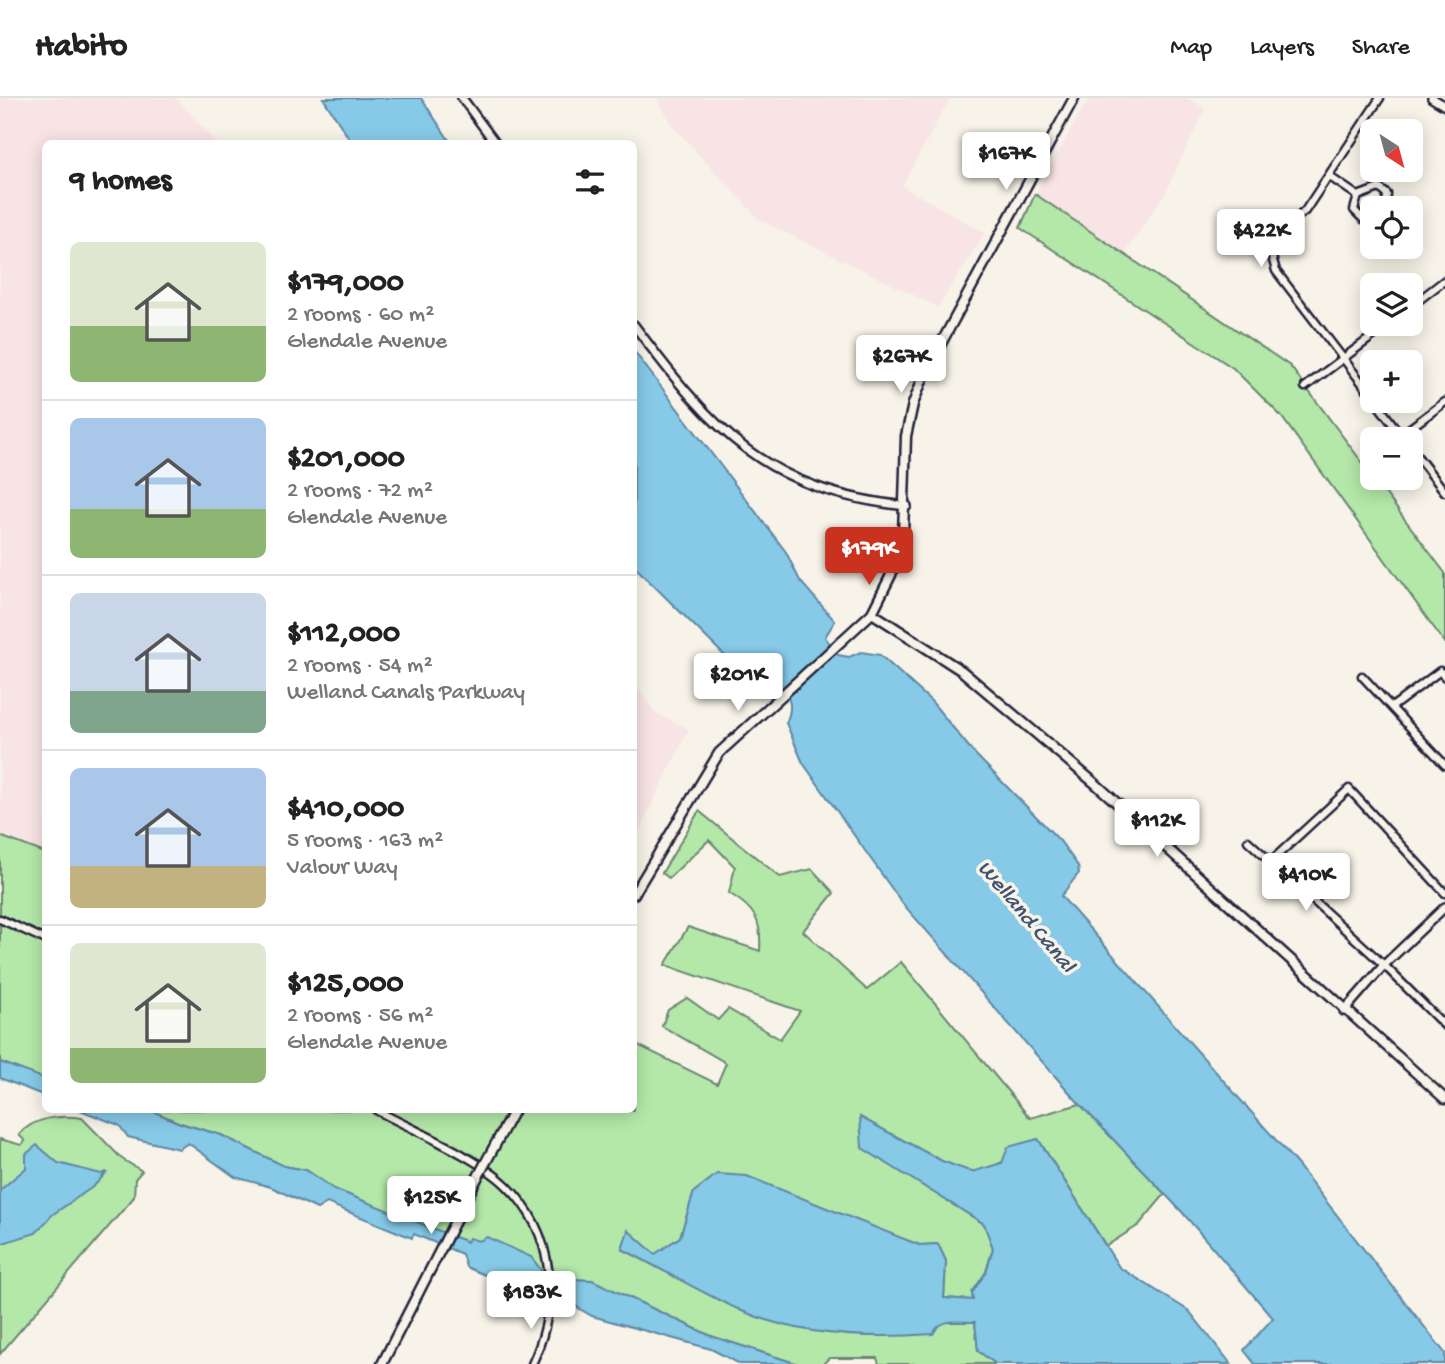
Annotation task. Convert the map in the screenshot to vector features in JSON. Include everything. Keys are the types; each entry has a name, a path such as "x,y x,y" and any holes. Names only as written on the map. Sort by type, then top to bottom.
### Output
{"main road":[{"path":"637,889 719,753 779,695 872,613 898,557 907,506 906,436 913,404 924,376 1074,98"},
{"path":"872,613 962,671 1087,776 1344,1011 1445,1099"},
{"path":"382,1364 512,1113"}],"street":[{"path":"463,98 493,140"},
{"path":"1360,380 1276,271 1271,253 1276,235 1305,211 1380,98"},
{"path":"1432,98 1445,106"},
{"path":"1329,177 1359,196"},
{"path":"1360,216 1354,210 1359,196 1379,188 1387,196"},
{"path":"1423,297 1445,281"},
{"path":"637,329 683,391 741,447 800,482 848,498 907,506"},
{"path":"1305,387 1374,336"},
{"path":"1415,427 1445,402"},
{"path":"1384,413 1395,427"},
{"path":"1423,464 1445,492"},
{"path":"1392,707 1443,672"},
{"path":"1362,676 1445,765"},
{"path":"1269,863 1349,789 1445,893"},
{"path":"1248,841 1269,863 1384,965 1445,1026"},
{"path":"1344,1011 1384,965 1445,907"},
{"path":"0,919 42,938"},
{"path":"382,1113 472,1162 506,1184 532,1218 548,1265 550,1304 542,1342 532,1364"}],"shaded area":[{"path":"0,98 176,98 213,140 42,140 42,852 0,836"},
{"path":"657,98 950,98 902,186 985,233 938,307 760,220 672,125"},
{"path":"1089,98 1187,98 1205,109 1164,195 1124,254 1035,194"},
{"path":"637,687 655,713 689,729 637,834"}],"green space":[{"path":"1035,194 1290,366 1360,459 1360,490 1383,490 1445,573 1445,643 1281,416 1233,368 1020,228"},
{"path":"699,811 780,877 812,869 834,893 803,931 867,990 901,962 1030,1118 1080,1104 1165,1194 1139,1225 1106,1246 1038,1139 1000,1163 975,1171 965,1170 935,1158 861,1118 863,1148 984,1224 993,1248 986,1272 972,1293 973,1300 944,1298 946,1261 938,1244 920,1245 717,1174 694,1192 680,1237 655,1255 628,1231 622,1249 937,1325 944,1322 975,1322 978,1351 996,1364 879,1364 877,1358 829,1358 823,1364 798,1364 711,1336 592,1280 565,1279 541,1270 531,1257 479,1241 467,1242 418,1224 334,1189 306,1170 284,1166 221,1135 157,1113 637,1113 637,1044 717,1084 726,1063 662,1026 668,1010 687,998 718,1020 728,1009 780,1039 800,1011 665,965 688,927 760,951 760,931 751,910 729,893 735,867 709,840 669,878 662,873"},
{"path":"0,836 42,852 42,1078 0,1062"},
{"path":"56,1117 82,1118 122,1159 142,1171 135,1179 134,1197 0,1354 0,1139 21,1145 25,1141 19,1135 32,1124"}],"water":[{"path":"323,98 421,98 449,140 350,140"},
{"name":"Welland Canal","path":"637,355 786,552 800,581 835,621 825,637 838,655 849,657 861,652 880,655 932,702 973,752 1060,841 1078,866 1079,873 1061,896 1296,1163 1445,1353 1445,1364 1255,1364 1244,1350 1273,1318 1182,1212 1077,1101 902,903 803,763 786,723 790,702 778,684 761,684 753,691 732,663 637,569"},
{"path":"0,1062 42,1078 42,1095 0,1078"},
{"path":"88,1113 157,1113 221,1135 284,1166 306,1170 334,1189 467,1242 469,1238 479,1241 487,1237 531,1257 541,1270 565,1279 592,1280 711,1336 798,1364 740,1364 711,1349 592,1316 578,1308 565,1295 541,1286 515,1288 466,1267 462,1254 414,1234 412,1238 327,1203 317,1209 271,1187 235,1177 188,1143 179,1149 128,1137 119,1125"},
{"path":"860,1117 942,1161 972,1172 1002,1163 1008,1147 1038,1139 1119,1267 1189,1311 1231,1364 996,1364 978,1351 975,1322 945,1323 933,1334 861,1336 812,1331 742,1311 622,1249 628,1230 655,1254 680,1237 694,1192 717,1174 747,1176 919,1245 938,1244 946,1261 944,1298 973,1300 972,1293 986,1272 993,1248 984,1224 862,1148"},
{"path":"37,1145 58,1163 101,1174 107,1172 94,1186 52,1215 36,1233 0,1244 0,1190 26,1168 26,1154"}]}
